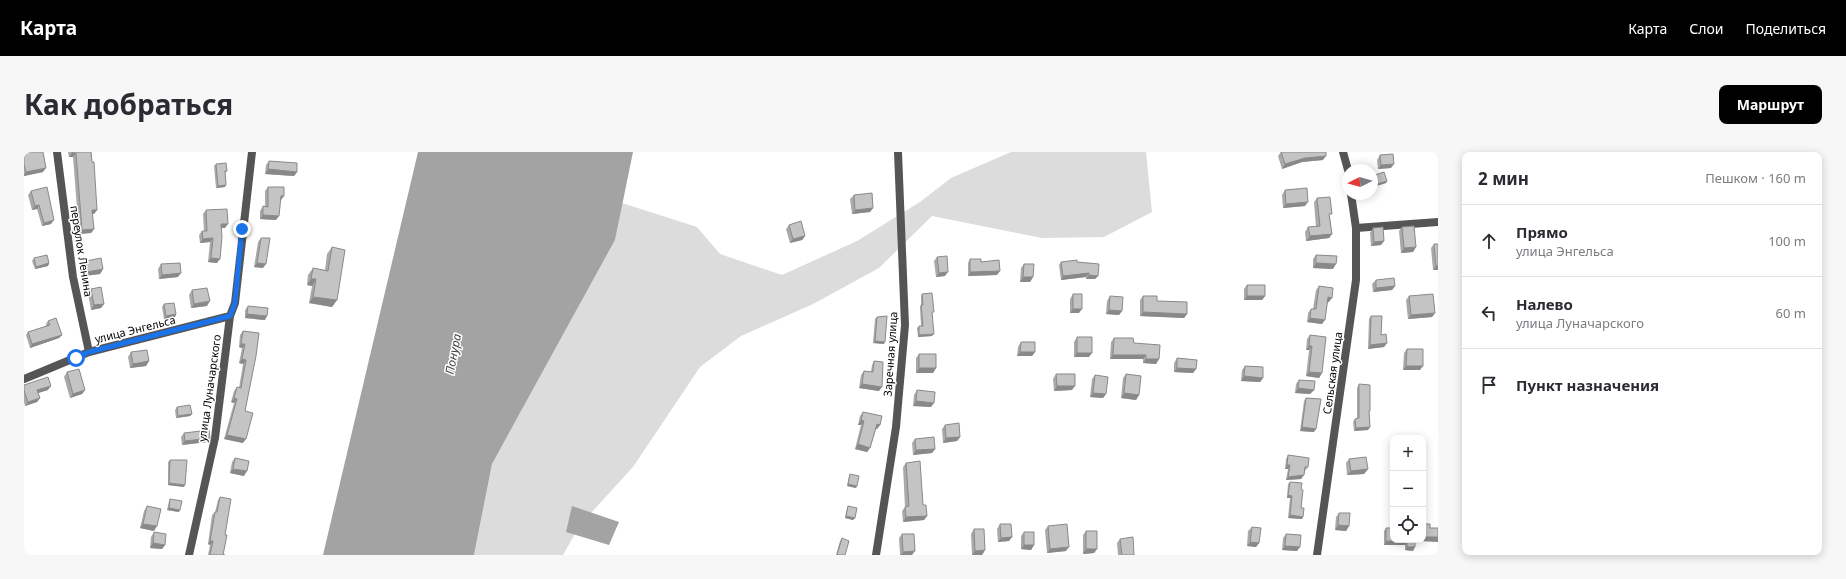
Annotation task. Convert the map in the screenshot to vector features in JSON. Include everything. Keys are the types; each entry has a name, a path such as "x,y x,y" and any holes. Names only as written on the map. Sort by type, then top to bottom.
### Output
{"street":[{"name":"переулок Ленина","path":"57,152 73,277 89,352"},
{"name":"улица Луначарского","path":"188,555 215,438 230,316 235,303 245,199 252,152"},
{"name":"Заречная улица","path":"876,555 896,427 905,324 898,152"},
{"path":"1343,152 1346,164"},
{"name":"Сельская улица","path":"1317,555 1356,280 1356,228 1353,200"},
{"path":"1356,228 1438,222"},
{"name":"улица Энгельса","path":"24,378 89,352 230,316"}],"shaded area":[{"path":"1011,152 1146,152 1152,212 1104,237 1042,238 932,216 879,268 813,304 741,336 700,367 633,467 580,525 563,555 474,555 492,464 615,240 622,203 697,227 720,254 782,275 857,241 920,202 951,178"}],"water":[{"name":"Понура","path":"418,152 633,152 615,240 492,464 474,555 323,555"},
{"path":"572,506 619,522 609,545 566,532"}],"building":[{"path":"24,152 43,152 46,168 26,172"},
{"path":"72,152 91,152 92,162 94,162 97,210 92,210 94,229 82,230 76,153"},
{"path":"1281,152 1326,152 1326,156 1305,158 1285,164"},
{"path":"1393,154 1394,164 1381,165 1380,155"},
{"path":"269,161 297,163 297,172 268,169"},
{"path":"226,163 226,185 218,186 216,164"},
{"path":"1384,172 1387,181 1378,184 1378,174"},
{"path":"47,187 54,220 44,223 39,205 35,206 31,191"},
{"path":"268,187 284,187 284,196 281,196 279,216 263,215 263,206 268,207"},
{"path":"1307,188 1308,202 1286,204 1285,190"},
{"path":"872,193 873,208 855,210 854,195"},
{"path":"1330,197 1332,214 1329,214 1332,234 1310,236 1308,227 1320,226 1317,198"},
{"path":"227,209 228,224 221,224 222,237 220,259 211,258 213,238 203,239 202,231 207,231 206,210"},
{"path":"801,221 805,236 793,239 789,225"},
{"path":"1414,226 1416,247 1404,248 1402,227"},
{"path":"1383,227 1384,241 1374,242 1373,228"},
{"path":"261,238 270,238 266,264 257,263"},
{"path":"1434,244 1438,244 1438,266 1436,266"},
{"path":"332,247 345,250 337,300 313,297 316,279 311,279 313,268 328,271"},
{"path":"47,255 49,263 36,267 34,258"},
{"path":"1316,255 1337,256 1336,264 1316,263"},
{"path":"947,256 948,272 939,273 937,257"},
{"path":"101,258 103,269 87,272 86,261"},
{"path":"970,259 981,259 981,262 999,260 1000,271 970,272"},
{"path":"1077,260 1077,262 1099,264 1098,276 1089,275 1089,273 1063,276 1061,262"},
{"path":"180,263 181,273 162,275 161,264"},
{"path":"1024,264 1034,264 1033,277 1023,277"},
{"path":"1394,278 1395,286 1376,288 1376,280"},
{"path":"1247,285 1265,285 1265,296 1247,296"},
{"path":"1319,286 1333,288 1332,298 1328,297 1325,320 1310,318 1311,309 1316,309"},
{"path":"101,287 104,304 94,305 91,289"},
{"path":"207,288 210,301 194,304 192,290"},
{"path":"932,293 934,334 919,335 919,326 923,326 921,305 923,305 922,294"},
{"path":"1073,294 1082,294 1082,309 1073,309"},
{"path":"1433,294 1435,313 1411,315 1409,296"},
{"path":"1110,296 1123,297 1122,311 1109,310"},
{"path":"1143,296 1157,296 1157,301 1187,302 1187,314 1143,312"},
{"path":"174,303 176,314 166,316 164,304"},
{"path":"248,306 268,308 267,316 247,314"},
{"path":"887,316 885,342 875,341 877,317"},
{"path":"1371,316 1382,316 1381,335 1386,334 1387,343 1370,345"},
{"path":"56,318 62,335 32,344 28,332 50,325 48,321"},
{"path":"243,331 259,333 245,411 253,413 246,439 227,435 237,399 234,398 237,387 241,388 246,360 242,359 245,344 241,344"},
{"path":"1310,335 1326,337 1322,373 1309,372 1312,346 1309,346"},
{"path":"1077,337 1092,337 1092,353 1077,353"},
{"path":"1114,338 1133,338 1134,343 1160,345 1159,359 1146,359 1146,355 1113,355"},
{"path":"1021,342 1035,342 1035,352 1020,352"},
{"path":"1407,349 1423,349 1423,366 1406,366"},
{"path":"147,350 149,361 133,364 131,352"},
{"path":"919,354 936,354 936,368 919,368"},
{"path":"1177,358 1197,360 1196,369 1177,368"},
{"path":"874,361 883,362 882,387 862,384 864,371 873,372"},
{"path":"1245,366 1263,367 1263,378 1244,376"},
{"path":"79,369 85,390 73,394 67,372"},
{"path":"1056,374 1075,374 1075,386 1057,386"},
{"path":"1126,374 1141,376 1139,395 1124,393"},
{"path":"1095,375 1108,377 1106,394 1093,393"},
{"path":"48,377 51,386 37,390 40,398 28,402 24,385"},
{"path":"1299,380 1315,381 1314,390 1298,388"},
{"path":"1359,384 1370,385 1370,427 1356,428 1355,419 1359,418"},
{"path":"917,390 935,392 934,403 916,401"},
{"path":"1306,398 1321,399 1316,429 1302,427"},
{"path":"190,405 192,414 178,416 177,407"},
{"path":"863,412 882,416 880,425 877,424 870,448 858,444 864,421 861,420"},
{"path":"959,423 960,437 946,438 945,425"},
{"path":"209,430 210,438 185,441 184,433"},
{"path":"934,437 935,449 916,450 915,439"},
{"path":"1288,455 1309,458 1308,467 1305,467 1304,475 1288,477 1290,465 1287,465"},
{"path":"1366,457 1368,469 1351,471 1349,459"},
{"path":"235,458 249,461 247,471 233,469"},
{"path":"170,460 187,460 185,485 169,483"},
{"path":"920,461 923,505 926,505 927,516 906,517 905,507 909,506 906,463"},
{"path":"850,474 859,476 857,486 848,484"},
{"path":"1290,482 1302,483 1301,489 1303,490 1301,508 1304,508 1303,517 1290,515 1292,496 1288,495"},
{"path":"220,497 231,499 225,535 227,535 223,555 210,555 213,541 210,541 215,512 217,512"},
{"path":"170,499 182,501 180,510 169,508"},
{"path":"147,506 161,509 157,526 143,524"},
{"path":"848,506 857,508 855,518 846,516"},
{"path":"1339,513 1350,513 1349,526 1338,525"},
{"path":"1000,524 1011,524 1012,537 1001,538"},
{"path":"1067,524 1069,547 1050,549 1048,526"},
{"path":"1426,524 1430,524 1430,528 1438,528 1438,537 1426,537"},
{"path":"1252,527 1261,528 1259,543 1250,542"},
{"path":"1386,528 1390,528 1390,541 1386,541"},
{"path":"974,529 984,529 985,550 975,551"},
{"path":"1086,531 1097,531 1097,549 1086,549"},
{"path":"154,532 166,534 165,545 153,543"},
{"path":"1024,532 1034,532 1034,545 1024,545"},
{"path":"902,534 914,534 915,551 903,552"},
{"path":"1286,534 1301,535 1300,547 1285,546"},
{"path":"1133,537 1134,555 1122,555 1120,539"},
{"path":"842,538 849,541 845,555 837,555"},
{"path":"1407,543 1415,543 1415,547 1407,547"}],"route":[{"path":"76,358 89,352 230,316 235,303 242,229"}]}
